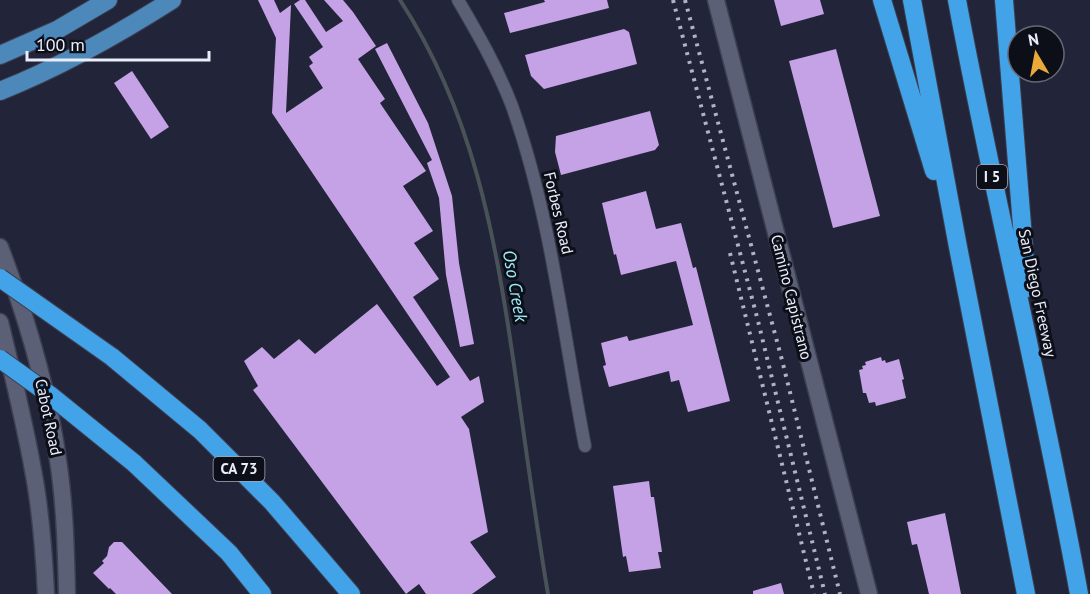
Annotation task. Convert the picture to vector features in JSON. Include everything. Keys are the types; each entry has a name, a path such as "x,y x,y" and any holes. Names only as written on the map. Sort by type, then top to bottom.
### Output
{"highway":[{"path":"882,0 897,55 958,247"},
{"path":"912,0 1026,594"},
{"name":"San Diego Freeway","path":"957,0 983,136 1032,353 1079,594"},
{"path":"1004,0 1032,353"},
{"name":"CA 73","path":"0,278 112,357 208,438 272,502 351,594"},
{"path":"0,359 50,395 134,463 229,554 262,594"}],"main road":[{"path":"0,55 57,30 108,0"},
{"path":"0,91 55,68 97,46 172,0"},
{"name":"Camino Capistrano","path":"716,0 869,594"},
{"name":"Cabot Road","path":"0,247 25,315 50,409 63,496 68,594"},
{"name":"Cabot Road","path":"0,322 34,473 42,534 46,594"}],"street":[{"name":"Forbes Road","path":"458,0 486,50 511,104 530,160 544,214 585,446"}],"building":[{"path":"258,0 274,0 280,13 291,5 286,113 323,88 309,66 313,63 309,57 323,47 294,4 305,0 326,32 343,21 324,0 343,0 376,46 358,59 385,99 380,103 426,171 403,186 433,231 414,243 439,279 413,297 470,381 479,376 484,402 461,417 469,429 488,532 470,542 496,577 472,594 426,594 419,584 406,594 253,390 258,386 244,361 262,347 274,359 299,339 315,354 377,304 437,386 450,377 272,113 276,38"},
{"path":"544,0 607,0 609,8 510,33 504,13 545,2"},
{"path":"774,0 820,0 824,14 781,26"},
{"path":"624,29 629,32 637,64 544,89 531,76 525,55"},
{"path":"387,43 428,123 452,196 459,263 474,344 460,347 446,275 439,198 427,163 432,160 375,49"},
{"path":"836,49 880,216 833,228 789,61"},
{"path":"132,71 169,127 151,139 114,83"},
{"path":"650,111 659,145 655,150 561,175 555,152 556,136"},
{"path":"646,191 656,229 681,223 693,268 696,267 730,401 688,412 679,380 671,382 669,371 609,387 603,366 606,365 601,343 627,336 629,341 693,325 676,261 621,275 602,203"},
{"path":"881,357 886,363 899,359 906,398 876,406 875,402 869,403 866,393 863,393 859,370 866,365 865,362"},
{"path":"649,481 651,497 654,497 662,552 658,552 661,568 629,572 626,556 623,557 613,486"},
{"path":"945,513 961,594 929,594 917,544 912,545 907,522"},
{"path":"114,542 122,542 172,594 116,594 109,589 93,573 104,563 102,561"},
{"path":"781,583 784,594 753,594 753,591"}],"waterway":[{"name":"Oso Creek","path":"400,0 446,86 463,130 489,222 507,317 548,594"}],"railway":[{"path":"673,0 757,317 825,594"},
{"path":"685,0 782,360 840,594"},
{"path":"730,253 814,594"}]}
